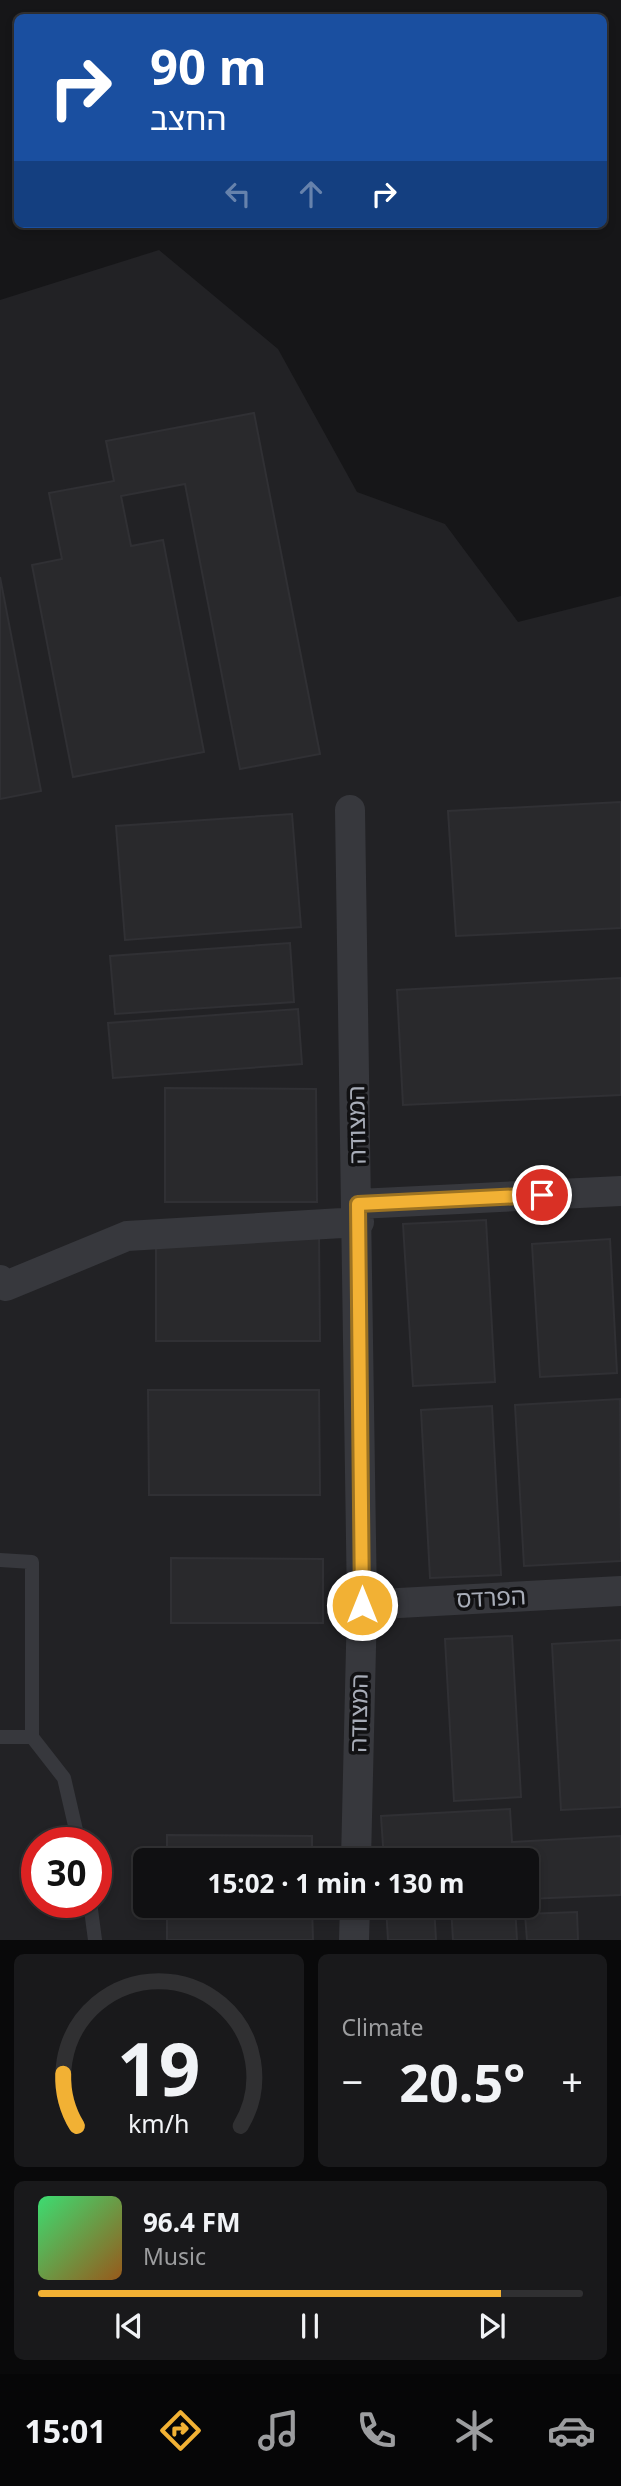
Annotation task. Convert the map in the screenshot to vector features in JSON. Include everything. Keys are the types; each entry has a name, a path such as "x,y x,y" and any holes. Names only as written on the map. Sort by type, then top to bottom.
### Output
{"street":[{"name":"המצודה","path":"351,810 362,1605 356,1848"},
{"path":"0,1280 6,1286 127,1236 621,1191"},
{"name":"הפרדס","path":"362,1605 621,1591"},
{"path":"354,1940 355,1918"}],"lane":[{"path":"0,1560 32,1562 32,1737 64,1778 75,1827"},
{"path":"0,1737 32,1737"},
{"path":"92,1918 94,1940"}],"shaded area":[{"path":"159,250 278,349 357,492 445,524 518,622 621,596 621,1940 0,1940 0,300"}],"building":[{"path":"254,413 320,754 240,769 185,484 121,496 131,546 163,540 204,752 73,777 32,565 62,559 49,493 114,481 106,441"},
{"path":"0,577 41,791 0,799"},
{"path":"621,802 621,928 456,936 448,811"},
{"path":"292,814 301,927 125,940 116,826"},
{"path":"290,943 294,1002 115,1014 110,956"},
{"path":"621,978 621,1095 403,1105 397,990"},
{"path":"298,1009 302,1064 113,1078 108,1023"},
{"path":"165,1088 316,1089 317,1202 165,1202"},
{"path":"486,1220 495,1382 413,1386 403,1224"},
{"path":"156,1237 319,1237 320,1341 156,1341"},
{"path":"610,1239 617,1373 540,1377 532,1244"},
{"path":"148,1390 319,1390 320,1495 149,1495"},
{"path":"620,1399 621,1561 524,1566 515,1405"},
{"path":"492,1406 501,1575 430,1578 421,1410"},
{"path":"171,1558 323,1559 323,1623 171,1623"},
{"path":"512,1636 521,1797 454,1801 445,1639"},
{"path":"621,1640 621,1807 561,1810 552,1644"},
{"path":"510,1809 512,1842 621,1836 621,1895 539,1898 539,1848 383,1848 381,1816"},
{"path":"167,1835 312,1836 312,1848 167,1848"},
{"path":"577,1912 578,1940 527,1940 525,1918 539,1918 539,1913"},
{"path":"167,1918 312,1918 313,1940 167,1940"},
{"path":"387,1918 435,1918 436,1940 388,1940"},
{"path":"452,1918 516,1918 517,1940 453,1940"}],"route":[{"path":"362,1605 358,1204 542,1195"}]}
